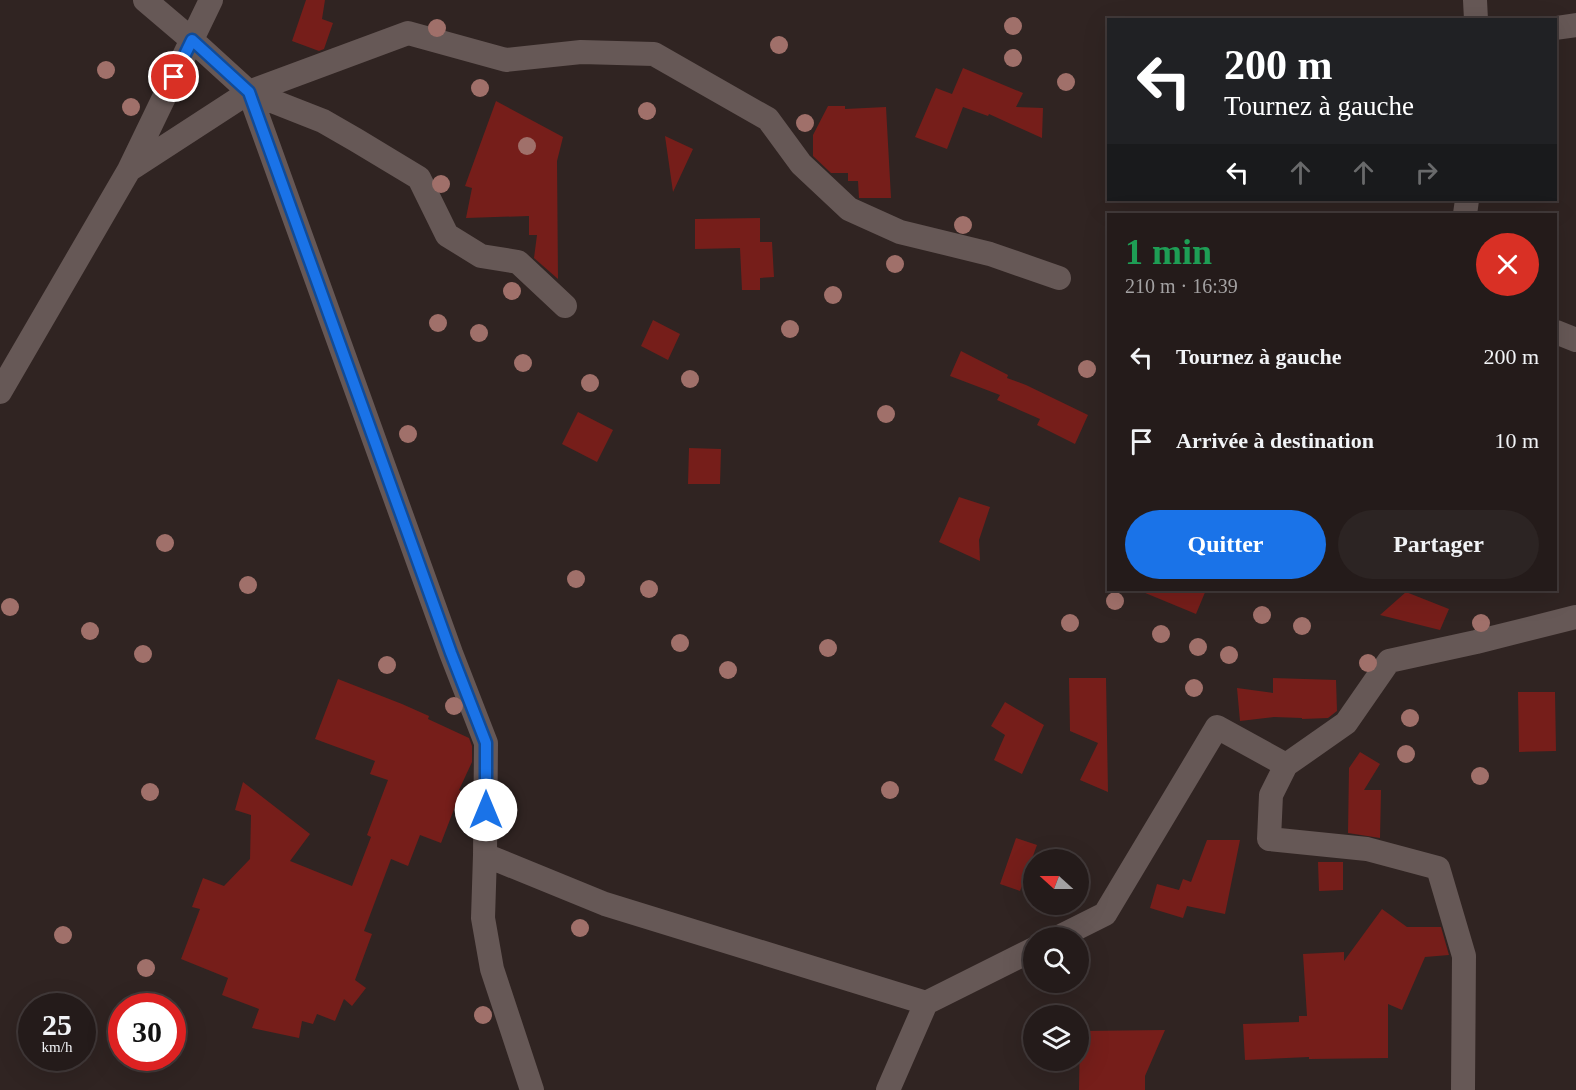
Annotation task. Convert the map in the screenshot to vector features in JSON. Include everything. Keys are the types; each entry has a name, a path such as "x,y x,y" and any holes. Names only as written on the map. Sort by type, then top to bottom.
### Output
{"street":[{"path":"145,0 249,92 322,121 419,178 447,235 481,256 518,262 565,306"},
{"path":"192,40 196,0"},
{"path":"0,392 129,170 211,0"},
{"path":"1475,0 1476,18"},
{"path":"1557,28 1576,25"},
{"path":"129,170 249,92 408,33 506,60 581,52 654,54 768,119 801,164 849,209 900,232 990,254 1059,278"},
{"path":"249,92 451,653 486,743 483,918 492,969 532,1090"},
{"path":"1557,332 1576,340"},
{"path":"1463,1090 1464,956 1438,867 1367,849 1269,839 1271,795 1286,765 1346,723 1389,661 1576,617"},
{"path":"1079,927 1105,914 1217,727 1286,765"},
{"path":"485,855 605,903 926,1003"},
{"path":"888,1090 926,1003 1023,954"}],"building":[{"path":"306,0 325,0 322,19 333,23 324,49 319,51 292,41"},
{"path":"963,68 1023,93 1016,107 1043,108 1042,138 989,114 988,116 963,107 947,149 915,137 936,88 952,94"},
{"path":"496,101 563,137 557,161 558,279 534,258 537,235 529,235 529,216 466,218 472,188 465,186"},
{"path":"828,106 845,106 845,109 886,107 891,198 859,198 858,181 848,181 848,173 831,173 813,156 813,135"},
{"path":"665,136 693,149 673,192"},
{"path":"760,218 760,242 772,242 774,277 760,278 760,290 742,290 740,248 695,249 695,219"},
{"path":"653,320 680,334 668,360 641,346"},
{"path":"961,351 1008,375 1007,378 1088,415 1075,444 1037,425 1040,419 997,400 1000,395 950,376"},
{"path":"578,412 613,430 597,462 562,444"},
{"path":"689,448 721,449 720,484 688,484"},
{"path":"959,497 990,507 979,540 980,561 939,542"},
{"path":"1140,591 1206,591 1196,614"},
{"path":"1406,592 1449,609 1440,630 1380,615"},
{"path":"1069,678 1106,678 1108,792 1080,780 1098,743 1070,731"},
{"path":"1273,678 1336,680 1337,711 1328,718 1274,717 1240,721 1237,688 1273,693"},
{"path":"338,679 429,716 428,719 469,738 472,746 472,762 459,790 461,791 441,843 420,835 408,866 391,859 364,931 372,934 355,980 366,988 352,1006 344,999 335,1021 317,1014 313,1024 302,1021 299,1038 252,1028 259,1009 222,995 228,978 181,959 200,909 192,907 203,878 224,886 250,859 251,815 235,810 243,782 310,834 290,861 352,886 371,837 367,835 388,780 370,774 375,761 315,739"},
{"path":"1518,692 1555,692 1556,751 1519,752"},
{"path":"1005,702 1044,725 1022,774 994,760 1005,735 991,726"},
{"path":"1360,752 1380,764 1364,790 1381,790 1380,838 1348,833 1349,768"},
{"path":"1016,838 1037,845 1036,849 1023,849 1023,883 1020,891 1000,884"},
{"path":"1207,840 1240,840 1225,914 1187,906 1183,918 1150,908 1157,884 1179,890 1183,879 1191,882"},
{"path":"1318,862 1343,862 1343,890 1319,891"},
{"path":"1382,909 1407,927 1441,927 1449,955 1425,957 1402,1010 1388,1004 1388,1058 1309,1059 1309,1057 1245,1060 1243,1024 1299,1022 1299,1016 1307,1016 1303,954 1344,952 1344,961"},
{"path":"1165,1030 1145,1076 1145,1090 1079,1090 1079,1071 1089,1071 1089,1031"}],"route":[{"path":"174,77 192,40 249,92 451,653 486,743 486,810"}]}
